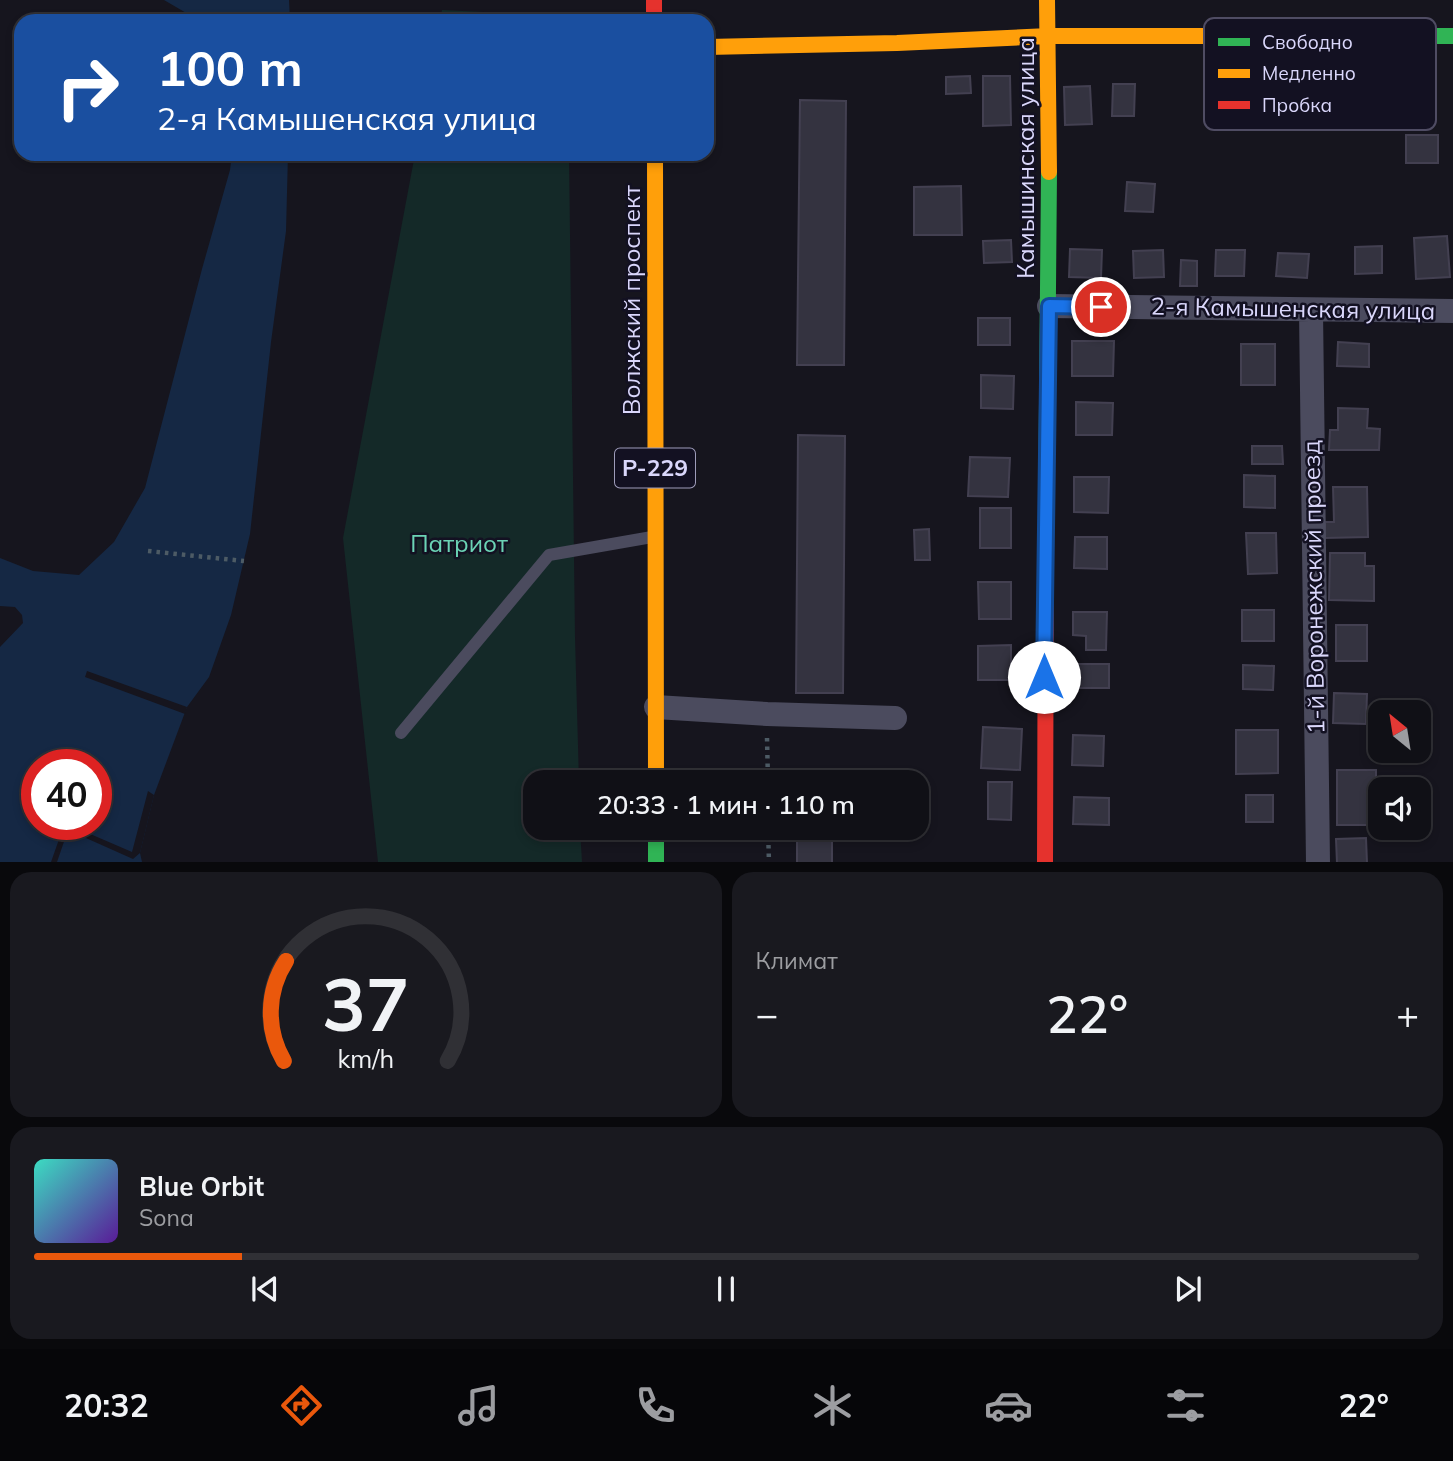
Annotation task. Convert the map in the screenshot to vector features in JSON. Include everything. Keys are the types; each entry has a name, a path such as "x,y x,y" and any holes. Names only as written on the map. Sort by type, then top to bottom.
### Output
{"street":[{"name":"Камышинская улица","path":"1045,862 1044,703 1049,306 1047,0"},
{"path":"714,47 1049,36 1204,36"},
{"name":"Волжский проспект","path":"655,161 656,770"},
{"name":"2-я Камышенская улица","path":"1049,306 1453,311"},
{"name":"1-й Воронежский проезд","path":"1311,311 1318,862"},
{"path":"656,707 895,718"},
{"path":"656,840 656,862"}],"lane":[{"path":"401,733 549,555 655,536"}],"path":[{"path":"148,551 244,561"},
{"path":"767,714 768,770"},
{"path":"768,840 769,862"}],"green space":[{"path":"442,10 526,14 441,14"},
{"name":"Патриот","path":"414,161 569,161 579,770 523,770 523,840 581,840 582,862 378,862 343,538"}],"water":[{"path":"164,0 289,0 290,14 188,14"},
{"path":"231,161 288,161 286,231 250,534 231,615 209,677 187,707 154,795 140,853 142,862 0,862 0,647 23,623 22,615 15,607 0,606 0,558 33,571 79,575 114,542 145,488"}],"pier":[{"path":"87,671 187,707 185,714 85,677"},
{"path":"148,791 154,795 140,853 133,859 90,840 104,840 132,852"},
{"path":"59,840 65,840 57,862 51,862"}],"building":[{"path":"970,76 971,93 946,94 946,77"},
{"path":"983,76 1010,76 1011,125 983,126"},
{"path":"1113,84 1135,84 1134,116 1112,116"},
{"path":"1090,86 1092,124 1065,125 1064,87"},
{"path":"800,100 846,101 844,365 797,365"},
{"path":"1406,135 1438,135 1438,163 1406,163"},
{"path":"1127,182 1155,184 1153,212 1125,211"},
{"path":"961,186 962,235 914,235 914,187"},
{"path":"1447,236 1450,277 1416,279 1414,238"},
{"path":"1011,240 1012,262 984,263 983,241"},
{"path":"1382,246 1382,273 1355,274 1355,247"},
{"path":"1070,249 1102,250 1101,278 1069,277"},
{"path":"1163,250 1164,277 1134,278 1133,251"},
{"path":"1216,250 1245,250 1244,276 1215,276"},
{"path":"1278,253 1309,254 1307,278 1276,276"},
{"path":"1181,260 1197,261 1197,286 1180,286"},
{"path":"978,318 1010,318 1010,345 978,345"},
{"path":"1072,341 1114,341 1113,376 1072,376"},
{"path":"1338,342 1369,344 1369,367 1337,366"},
{"path":"1241,344 1275,344 1275,385 1241,385"},
{"path":"981,375 1014,376 1013,409 981,408"},
{"path":"1076,402 1113,403 1112,435 1076,435"},
{"path":"1338,408 1368,409 1367,428 1380,429 1379,450 1329,450 1330,430 1338,430"},
{"path":"798,435 845,436 843,693 796,693"},
{"path":"1252,446 1282,446 1283,464 1252,464"},
{"path":"970,457 1010,458 1008,497 968,496"},
{"path":"1244,475 1275,476 1275,508 1244,507"},
{"path":"1074,477 1109,477 1108,513 1074,512"},
{"path":"1333,487 1367,487 1368,537 1325,538 1325,522 1334,522"},
{"path":"980,508 1011,508 1011,548 980,548"},
{"path":"929,529 930,560 915,560 914,530"},
{"path":"1246,533 1276,533 1277,573 1248,574"},
{"path":"1075,537 1107,537 1107,569 1074,568"},
{"path":"1330,553 1365,553 1365,566 1374,566 1374,601 1329,600"},
{"path":"978,582 1011,582 1011,619 979,619"},
{"path":"1242,610 1274,610 1274,641 1242,641"},
{"path":"1073,612 1107,612 1106,650 1086,650 1086,636 1073,635"},
{"path":"1336,625 1367,625 1367,661 1336,661"},
{"path":"1011,645 1011,680 978,680 978,646"},
{"path":"1075,664 1109,664 1109,688 1075,688"},
{"path":"1243,665 1274,666 1273,690 1243,689"},
{"path":"1334,693 1367,694 1366,724 1333,723"},
{"path":"983,727 1022,729 1020,770 981,768"},
{"path":"1236,730 1278,730 1278,773 1236,774"},
{"path":"1073,735 1104,736 1103,766 1072,765"},
{"path":"1337,770 1376,770 1376,777 1368,777 1368,825 1337,825"},
{"path":"988,782 1012,782 1011,820 988,819"},
{"path":"1246,795 1273,795 1273,822 1246,822"},
{"path":"1074,797 1109,798 1109,825 1073,824"},
{"path":"1366,838 1367,862 1337,862 1336,839"},
{"path":"797,841 832,841 832,862 797,862"}],"traffic: fast":[{"path":"1436,36 1453,36"},
{"path":"1046,519 1049,172"},
{"path":"656,840 656,862"}],"traffic: slow":[{"path":"1047,0 1049,172"},
{"path":"714,47 1049,36 1204,36"},
{"path":"655,161 656,770"}],"traffic: jam":[{"path":"654,0 654,14"},
{"path":"1045,862 1046,519"}],"route":[{"path":"1044,677 1049,306 1101,307"}]}
